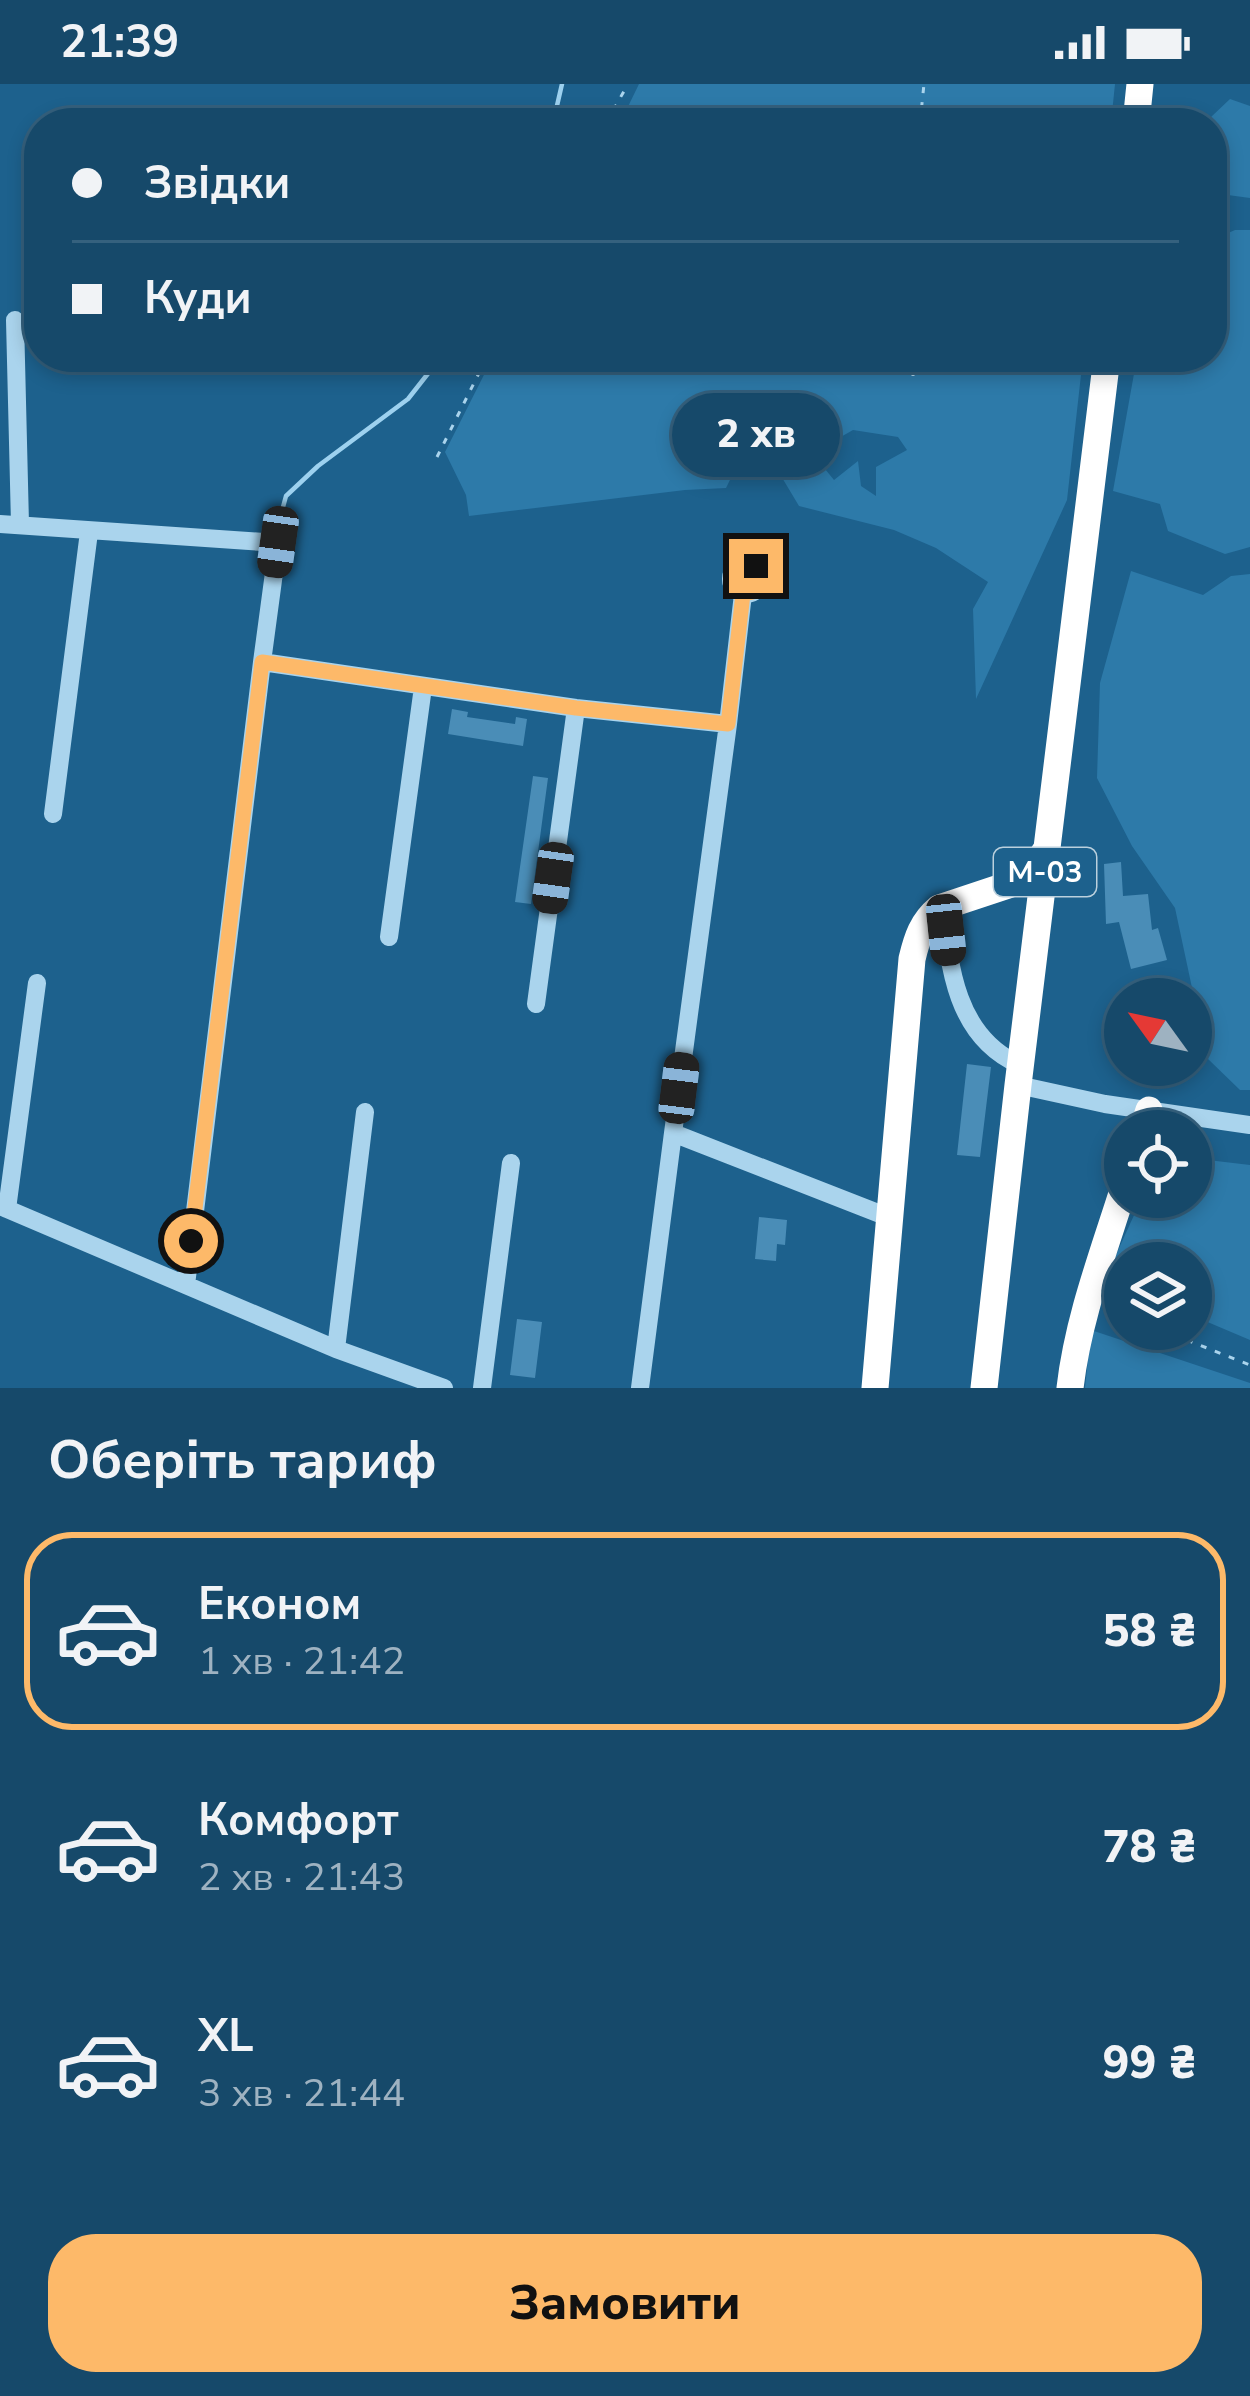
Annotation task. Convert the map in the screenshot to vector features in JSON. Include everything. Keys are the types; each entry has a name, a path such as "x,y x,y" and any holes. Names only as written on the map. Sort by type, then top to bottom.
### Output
{"highway":[{"name":"М-03","path":"984,1388 1105,372"},
{"path":"875,1388 912,959 921,928 944,906 1026,879 1048,846"},
{"path":"1070,1388 1073,1357 1114,1218"}],"street":[{"path":"15,320 10,524 278,542 186,1286"},
{"path":"53,814 89,532"},
{"path":"640,1388 743,594"},
{"path":"262,662 576,708 728,724"},
{"path":"389,937 422,687"},
{"path":"536,1004 576,708"},
{"path":"944,906 948,955 965,1010 992,1050 1019,1075 1117,1110"},
{"path":"37,983 3,1208 336,1349 444,1388"},
{"path":"336,1349 365,1112"},
{"path":"1212,1123 1250,1125"},
{"path":"673,1133 888,1217"},
{"path":"482,1388 511,1163"}],"path":[{"path":"437,457 480,372"},
{"path":"913,372 913,376"},
{"path":"1211,1350 1250,1366"}],"shaded area":[{"path":"639,84 1115,84 1113,108 627,108"},
{"path":"1230,99 1250,106 1250,198 1227,195 1227,108 1220,108"},
{"path":"1250,230 1250,547 1225,554 1168,531 1160,504 1113,491 1134,372 1227,372 1227,233"},
{"path":"485,372 1081,372 1067,500 976,699 973,609 988,582 936,548 894,530 799,506 754,431 726,488 469,516 466,495 445,452","holes":["853,430 898,437 907,450 876,467 876,496 861,486 858,461 834,480 825,469 825,446"]},
{"path":"1131,571 1203,595 1231,576 1250,574 1250,1090 1240,1090 1212,1063 1212,978 1190,978 1175,908 1132,846 1097,778 1100,683"},
{"path":"1212,1160 1250,1165 1250,1340 1212,1324 1212,1242 1122,1242 1133,1218 1212,1218"},
{"path":"1091,1330 1104,1334 1104,1350 1151,1350 1250,1383 1250,1388 1085,1388"}],"building":[{"path":"452,709 468,712 467,717 515,724 516,717 527,719 523,746 448,734"},
{"path":"533,776 548,778 531,904 515,902"},
{"path":"1121,862 1123,896 1148,894 1152,930 1158,928 1167,960 1131,969 1119,922 1106,924 1104,864"},
{"path":"967,1064 991,1067 980,1157 957,1155"},
{"path":"759,1217 787,1220 785,1245 777,1244 776,1261 755,1259"},
{"path":"517,1319 542,1322 535,1378 510,1375"}],"waterway":[{"path":"556,108 562,84"},
{"path":"280,518 286,496 408,399 429,372"}],"route":[{"path":"191,1241 262,662 576,708 728,724 743,594 760,585 756,566"}]}
